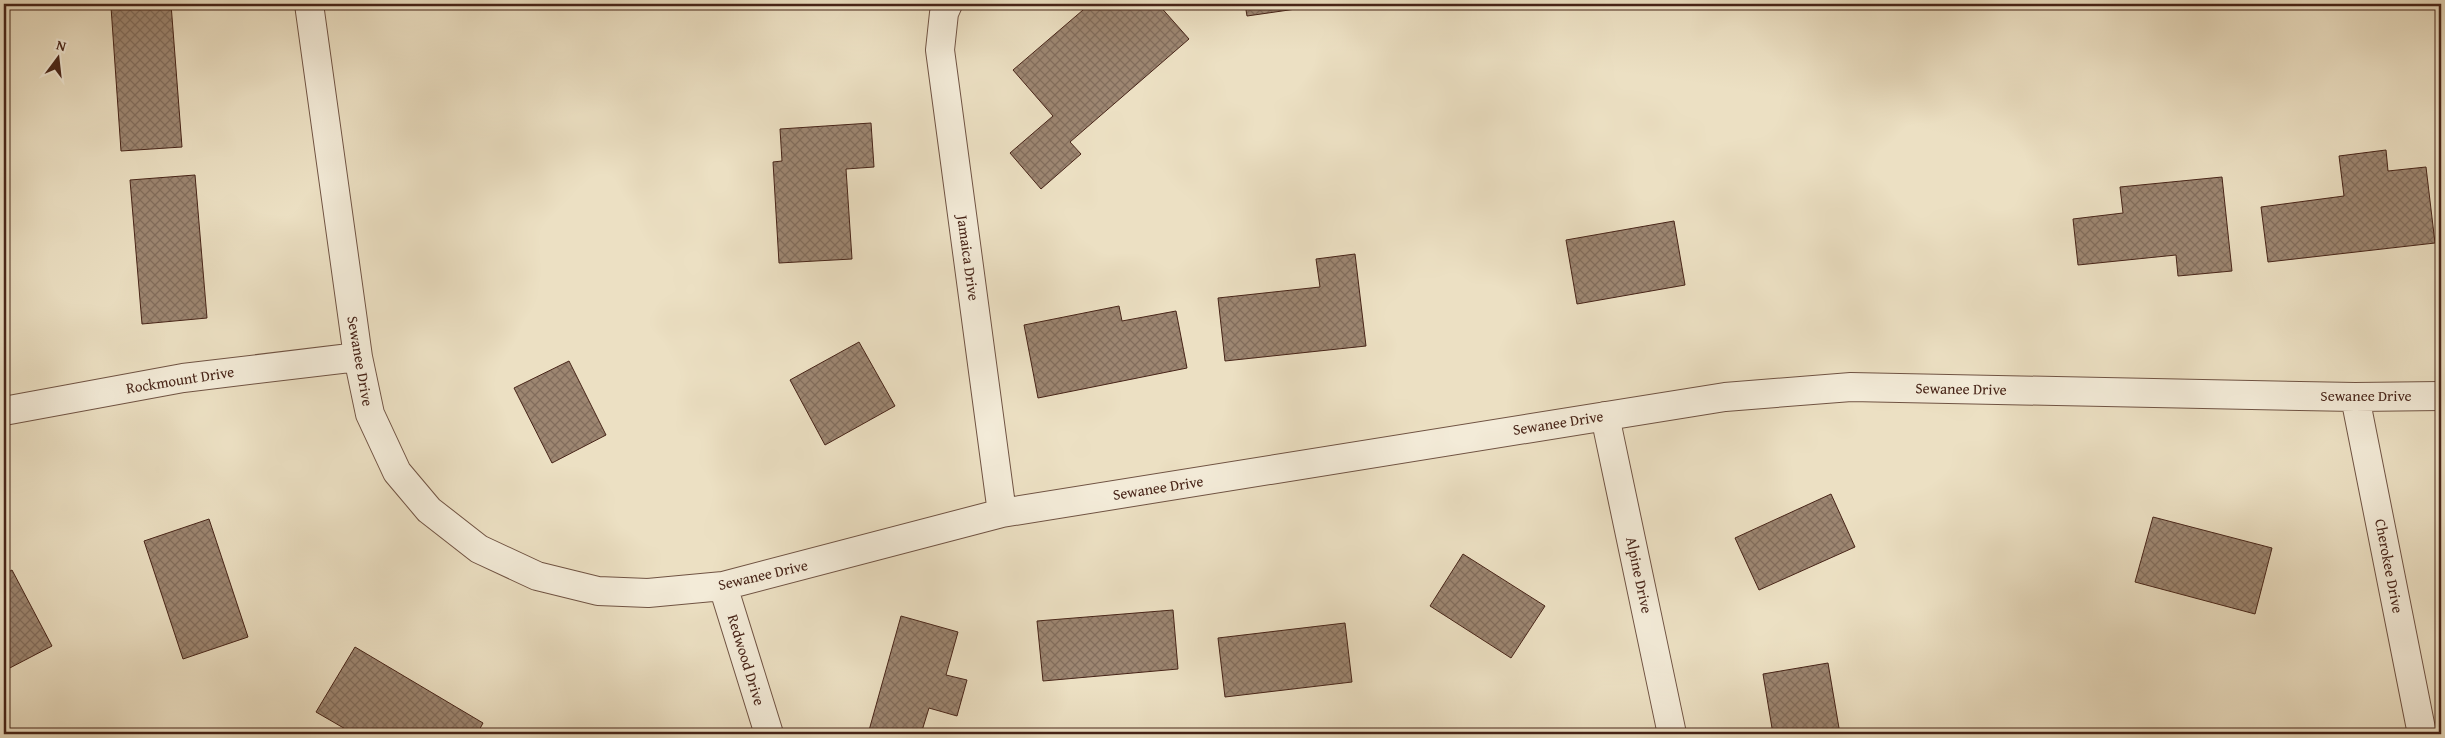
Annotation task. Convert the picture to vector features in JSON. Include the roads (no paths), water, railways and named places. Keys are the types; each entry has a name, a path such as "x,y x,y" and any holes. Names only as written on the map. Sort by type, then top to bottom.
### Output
{"street":[{"name":"Sewanee Drive","path":"309,4 358,357 370,414 397,472 429,510 479,549 537,576 598,591 648,593 723,586 1002,513 1725,397 1851,387 2355,397 2441,396"},
{"name":"Jamaica Drive","path":"948,4 944,13 940,50 1002,513"},
{"name":"Rockmount Drive","path":"4,411 183,378 358,357"},
{"name":"Cherokee Drive","path":"2355,397 2422,734"},
{"name":"Alpine Drive","path":"1605,416 1672,734"},
{"name":"Redwood Drive","path":"723,586 769,734"}]}
